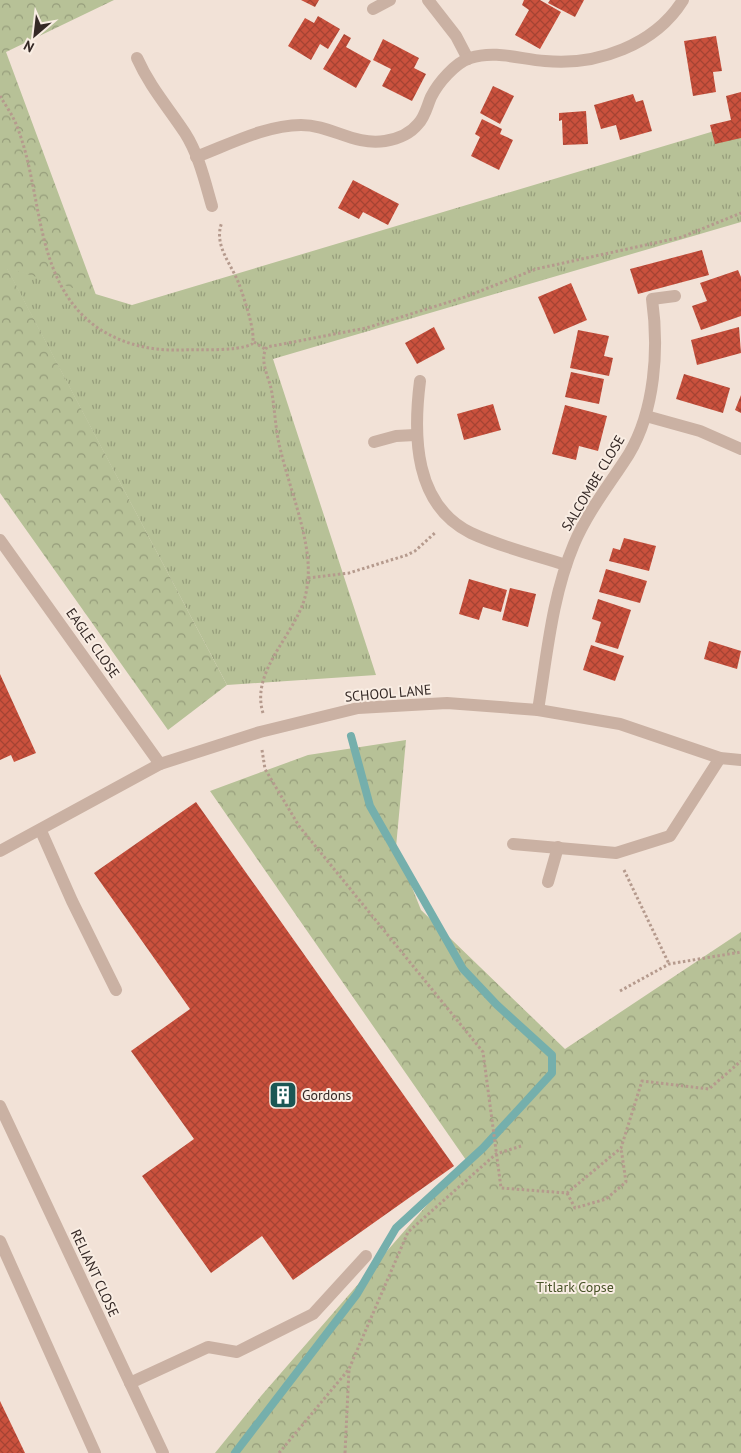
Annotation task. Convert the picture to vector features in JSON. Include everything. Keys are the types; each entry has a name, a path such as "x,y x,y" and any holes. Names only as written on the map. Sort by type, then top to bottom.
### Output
{"street":[{"path":"373,9 390,0"},
{"path":"428,0 456,36 468,59"},
{"path":"196,157 273,130 301,125 370,143 400,137 418,125 436,90 457,66 468,59 494,54 565,62 604,56 637,42 664,24 674,14 683,0"},
{"path":"137,58 157,96 186,134 196,157 212,206"},
{"name":"SALCOMBE CLOSE","path":"538,710 556,607 566,565 582,526 629,454 646,416 654,356 652,299 675,296"},
{"path":"420,381 415,435 432,498 449,518 471,533 566,565"},
{"path":"646,416 700,431 741,449"},
{"path":"374,442 396,436 415,435"},
{"name":"EAGLE CLOSE","path":"0,540 160,764"},
{"name":"SCHOOL LANE","path":"0,851 41,831 160,764 260,732 358,708 447,703 538,710 620,724 720,758 741,760"},
{"path":"514,844 616,853 670,836 720,758"},
{"path":"41,831 72,902 116,990"},
{"path":"548,882 558,847"},
{"name":"RELIANT CLOSE","path":"0,1106 163,1453"},
{"path":"0,1241 95,1453"},
{"path":"130,1383 208,1347 237,1352 313,1314 366,1256"}],"path":[{"path":"0,96 18,127 26,152 44,240 61,287 78,310 107,334 137,346 169,350 250,346 254,342 254,334 238,283 220,244 219,233 223,210 212,206"},
{"path":"254,342 265,350"},
{"path":"308,578 349,573 415,551 449,518"},
{"path":"260,732 264,769 299,826 483,1052 501,1188 567,1193 621,1148"},
{"path":"616,853 669,964"},
{"path":"620,991 669,964 741,954"},
{"path":"567,1193 575,1208 606,1200 626,1182 621,1148 642,1081 709,1089 741,1061"},
{"path":"279,1453 349,1370 408,1232 496,1154 521,1146"},
{"path":"346,1453 349,1370"}],"green space":[{"path":"0,0 114,0 6,52 96,295 7,268 227,685 168,730 0,493"},
{"path":"741,123 741,222 273,359 376,675 227,685 6,267 132,305"},
{"name":"Titlark Copse","path":"406,740 396,847 421,910 565,1049 741,932 741,1453 215,1453 261,1396 466,1160 210,791 308,755"}],"building":[{"path":"301,0 319,0 315,7"},
{"path":"524,0 540,0 561,12 540,49 515,35 529,10 522,5"},
{"path":"550,0 584,0 575,17 548,3"},
{"path":"318,16 340,29 328,49 320,44 311,60 288,46 305,18 314,23"},
{"path":"344,34 351,38 346,47 371,61 356,88 323,69"},
{"path":"716,36 722,71 713,72 716,92 693,96 684,41"},
{"path":"383,39 419,58 414,68 426,74 412,101 382,86 391,69 373,60"},
{"path":"493,86 514,96 500,124 480,113"},
{"path":"741,92 741,138 715,144 710,125 731,120 726,96"},
{"path":"633,94 636,102 643,100 652,131 620,140 616,125 601,129 594,105"},
{"path":"586,111 588,144 563,145 562,120 559,121 559,113"},
{"path":"482,119 502,129 500,134 513,140 499,170 471,156 480,137 475,134"},
{"path":"353,180 399,204 388,225 363,212 359,219 338,208"},
{"path":"702,250 709,275 638,294 630,269"},
{"path":"738,270 741,277 741,316 701,330 692,306 707,301 700,283"},
{"path":"571,283 587,320 554,334 538,297"},
{"path":"434,327 445,349 417,364 405,343"},
{"path":"739,327 741,353 697,365 691,340"},
{"path":"578,330 609,336 604,356 613,358 609,376 570,368"},
{"path":"571,372 604,379 599,404 565,397"},
{"path":"684,374 730,388 723,413 676,399"},
{"path":"741,395 741,413 735,410"},
{"path":"493,404 501,430 464,440 457,414"},
{"path":"565,405 607,416 598,451 579,446 576,460 552,454"},
{"path":"624,538 656,546 649,571 609,561 613,548 620,550"},
{"path":"606,569 647,581 640,603 599,592"},
{"path":"469,579 507,590 501,612 483,607 479,620 459,614"},
{"path":"510,588 536,594 528,627 502,620"},
{"path":"598,599 631,610 618,649 595,642 601,622 592,619"},
{"path":"709,641 741,651 737,669 704,659"},
{"path":"591,645 624,656 615,681 583,670"},
{"path":"0,674 36,753 14,762 11,755 0,760"},
{"name":"Gordons","path":"196,802 454,1166 293,1280 262,1236 211,1273 142,1176 194,1139 131,1051 190,1009 94,873"},
{"path":"0,1401 25,1453 0,1453"}],"waterway":[{"path":"235,1453 357,1294 396,1228 483,1148 552,1073 552,1055 497,1005 463,969 370,806 351,736"}],"place":[{"name":"Gordons","path":"283,1095"}]}
